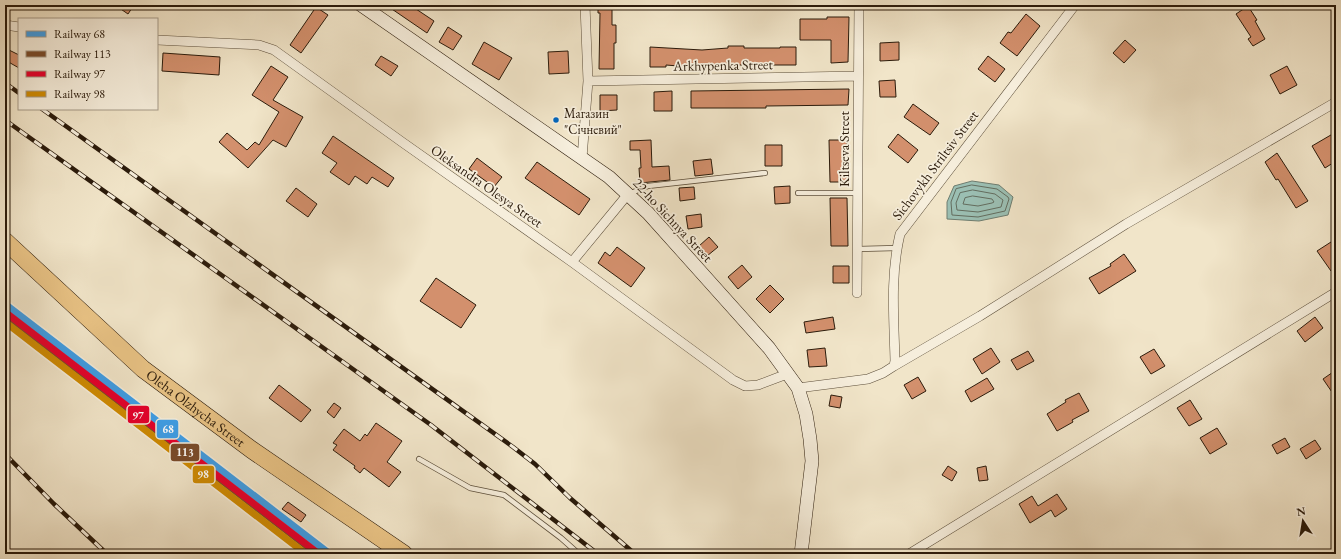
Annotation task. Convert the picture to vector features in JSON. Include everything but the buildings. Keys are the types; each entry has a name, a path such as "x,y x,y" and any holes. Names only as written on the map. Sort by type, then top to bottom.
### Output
{"highway":[{"name":"Oleha Olzhycha Street","path":"5,241 143,369 252,450 404,554"}],"street":[{"name":"22-ho Sichnya Street","path":"361,5 609,177 648,213 769,348 798,388 806,414 812,461 801,554"},
{"path":"582,158 588,81 585,5"},
{"name":"Kiltseva Street","path":"857,293 859,5"},
{"name":"Sichovykh Striltsiv Street","path":"894,366 894,275 900,234 1075,5"},
{"path":"5,25 18,27"},
{"name":"Oleksandra Olesya Street","path":"158,40 259,45 274,50 426,160 572,262 733,380 745,386 758,385 787,374"},
{"name":"Arkhypenka Street","path":"588,81 858,76"},
{"path":"798,388 868,378 883,373 980,316 1126,224 1336,102"},
{"path":"572,262 628,194"},
{"path":"909,554 1336,292"}],"lane":[{"path":"628,194 648,186 765,173"},
{"path":"798,193 858,193"},
{"path":"858,249 897,248"},
{"path":"419,459 470,488 504,495 561,538 579,554"}],"water":[{"path":"972,181 999,185 1013,197 1008,215 979,221 947,219 947,202 954,186"}],"railway":[{"path":"5,83 18,92"},
{"path":"43,110 513,447 535,464 570,498 635,554"},
{"path":"5,120 431,425 598,554"},
{"path":"5,454 54,504 107,554"}],"rail line":[{"name":"68","path":"5,304 330,554"},
{"name":"97","path":"5,312 319,554"},
{"name":"113","path":"5,314 317,554"},
{"name":"98","path":"5,322 306,554"}],"place":[{"name":"Магазин \"Січневий\"","path":"556,120"}]}
